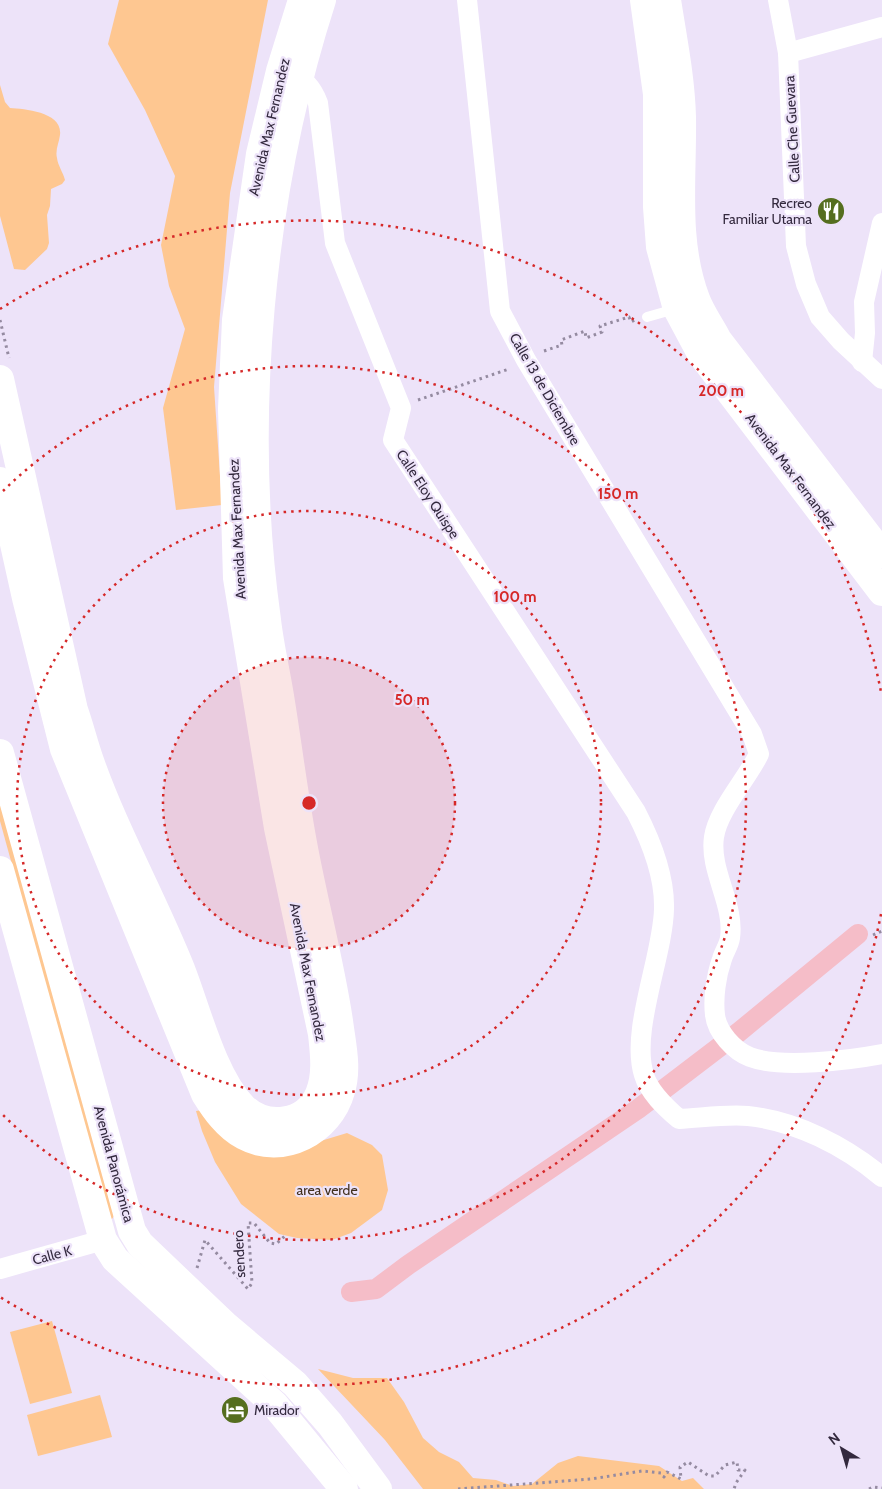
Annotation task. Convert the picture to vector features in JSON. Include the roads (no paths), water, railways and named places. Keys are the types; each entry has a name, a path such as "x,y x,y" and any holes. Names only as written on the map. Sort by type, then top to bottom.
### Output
{"main road":[{"name":"Avenida Max Fernandez","path":"290,74 302,0"},
{"name":"Avenida Max Fernandez","path":"0,481 26,598 74,745 101,788 180,968 212,1054 227,1084 244,1107 255,1116 269,1121 280,1122 303,1113 313,1104 320,1093 324,1077 315,950 278,828 237,578 248,543 232,409 236,320 260,154 290,74 322,0"},
{"name":"Avenida Max Fernandez","path":"644,0 661,33"},
{"name":"Avenida Max Fernandez","path":"667,0 661,33 657,94 657,208 660,246 687,305 701,354 882,592"},
{"name":"Avenida Max Fernandez","path":"687,305 718,340 882,554"},
{"name":"Avenida Max Fernandez","path":"0,379 74,710 74,745"},
{"name":"Avenida Panorámica","path":"0,752 132,1231 140,1244 198,1299 295,1384 330,1424 378,1489"},
{"path":"0,870 103,1240 115,1259 274,1404 344,1489"},
{"path":"103,1240 132,1231"}],"street":[{"name":"Calle 13 de Diciembre","path":"467,0 500,311 526,360 752,734 759,754 723,814 714,837 715,852 728,908 730,938 721,961 715,994 715,1016 719,1029 734,1047 750,1057 780,1062 814,1063 882,1054"},
{"name":"Calle Che Guevara","path":"778,0 788,54 796,246 806,284 820,317 841,342 882,379"},
{"path":"788,54 882,27"},
{"name":"Calle Eloy Quispe","path":"290,74 314,93 318,103 335,242 401,408 392,440 636,812 647,833 661,879 664,910 642,1031 644,1074 651,1089 666,1108 679,1119 747,1116 785,1123 823,1139 866,1164 882,1177"},
{"path":"862,362 874,332 864,302 882,224"},
{"name":"Calle K","path":"0,1269 103,1240"}],"lane":[{"path":"647,317 687,305"}],"waterway":[{"path":"351,1292 376,1289 408,1265 638,1109 739,1032 858,934"}],"place":[{"name":"Recreo Familiar Utama","path":"831,211"},
{"name":"Mirador","path":"235,1410"}],"park label":[{"name":"area verde","path":"327,1190"}]}
